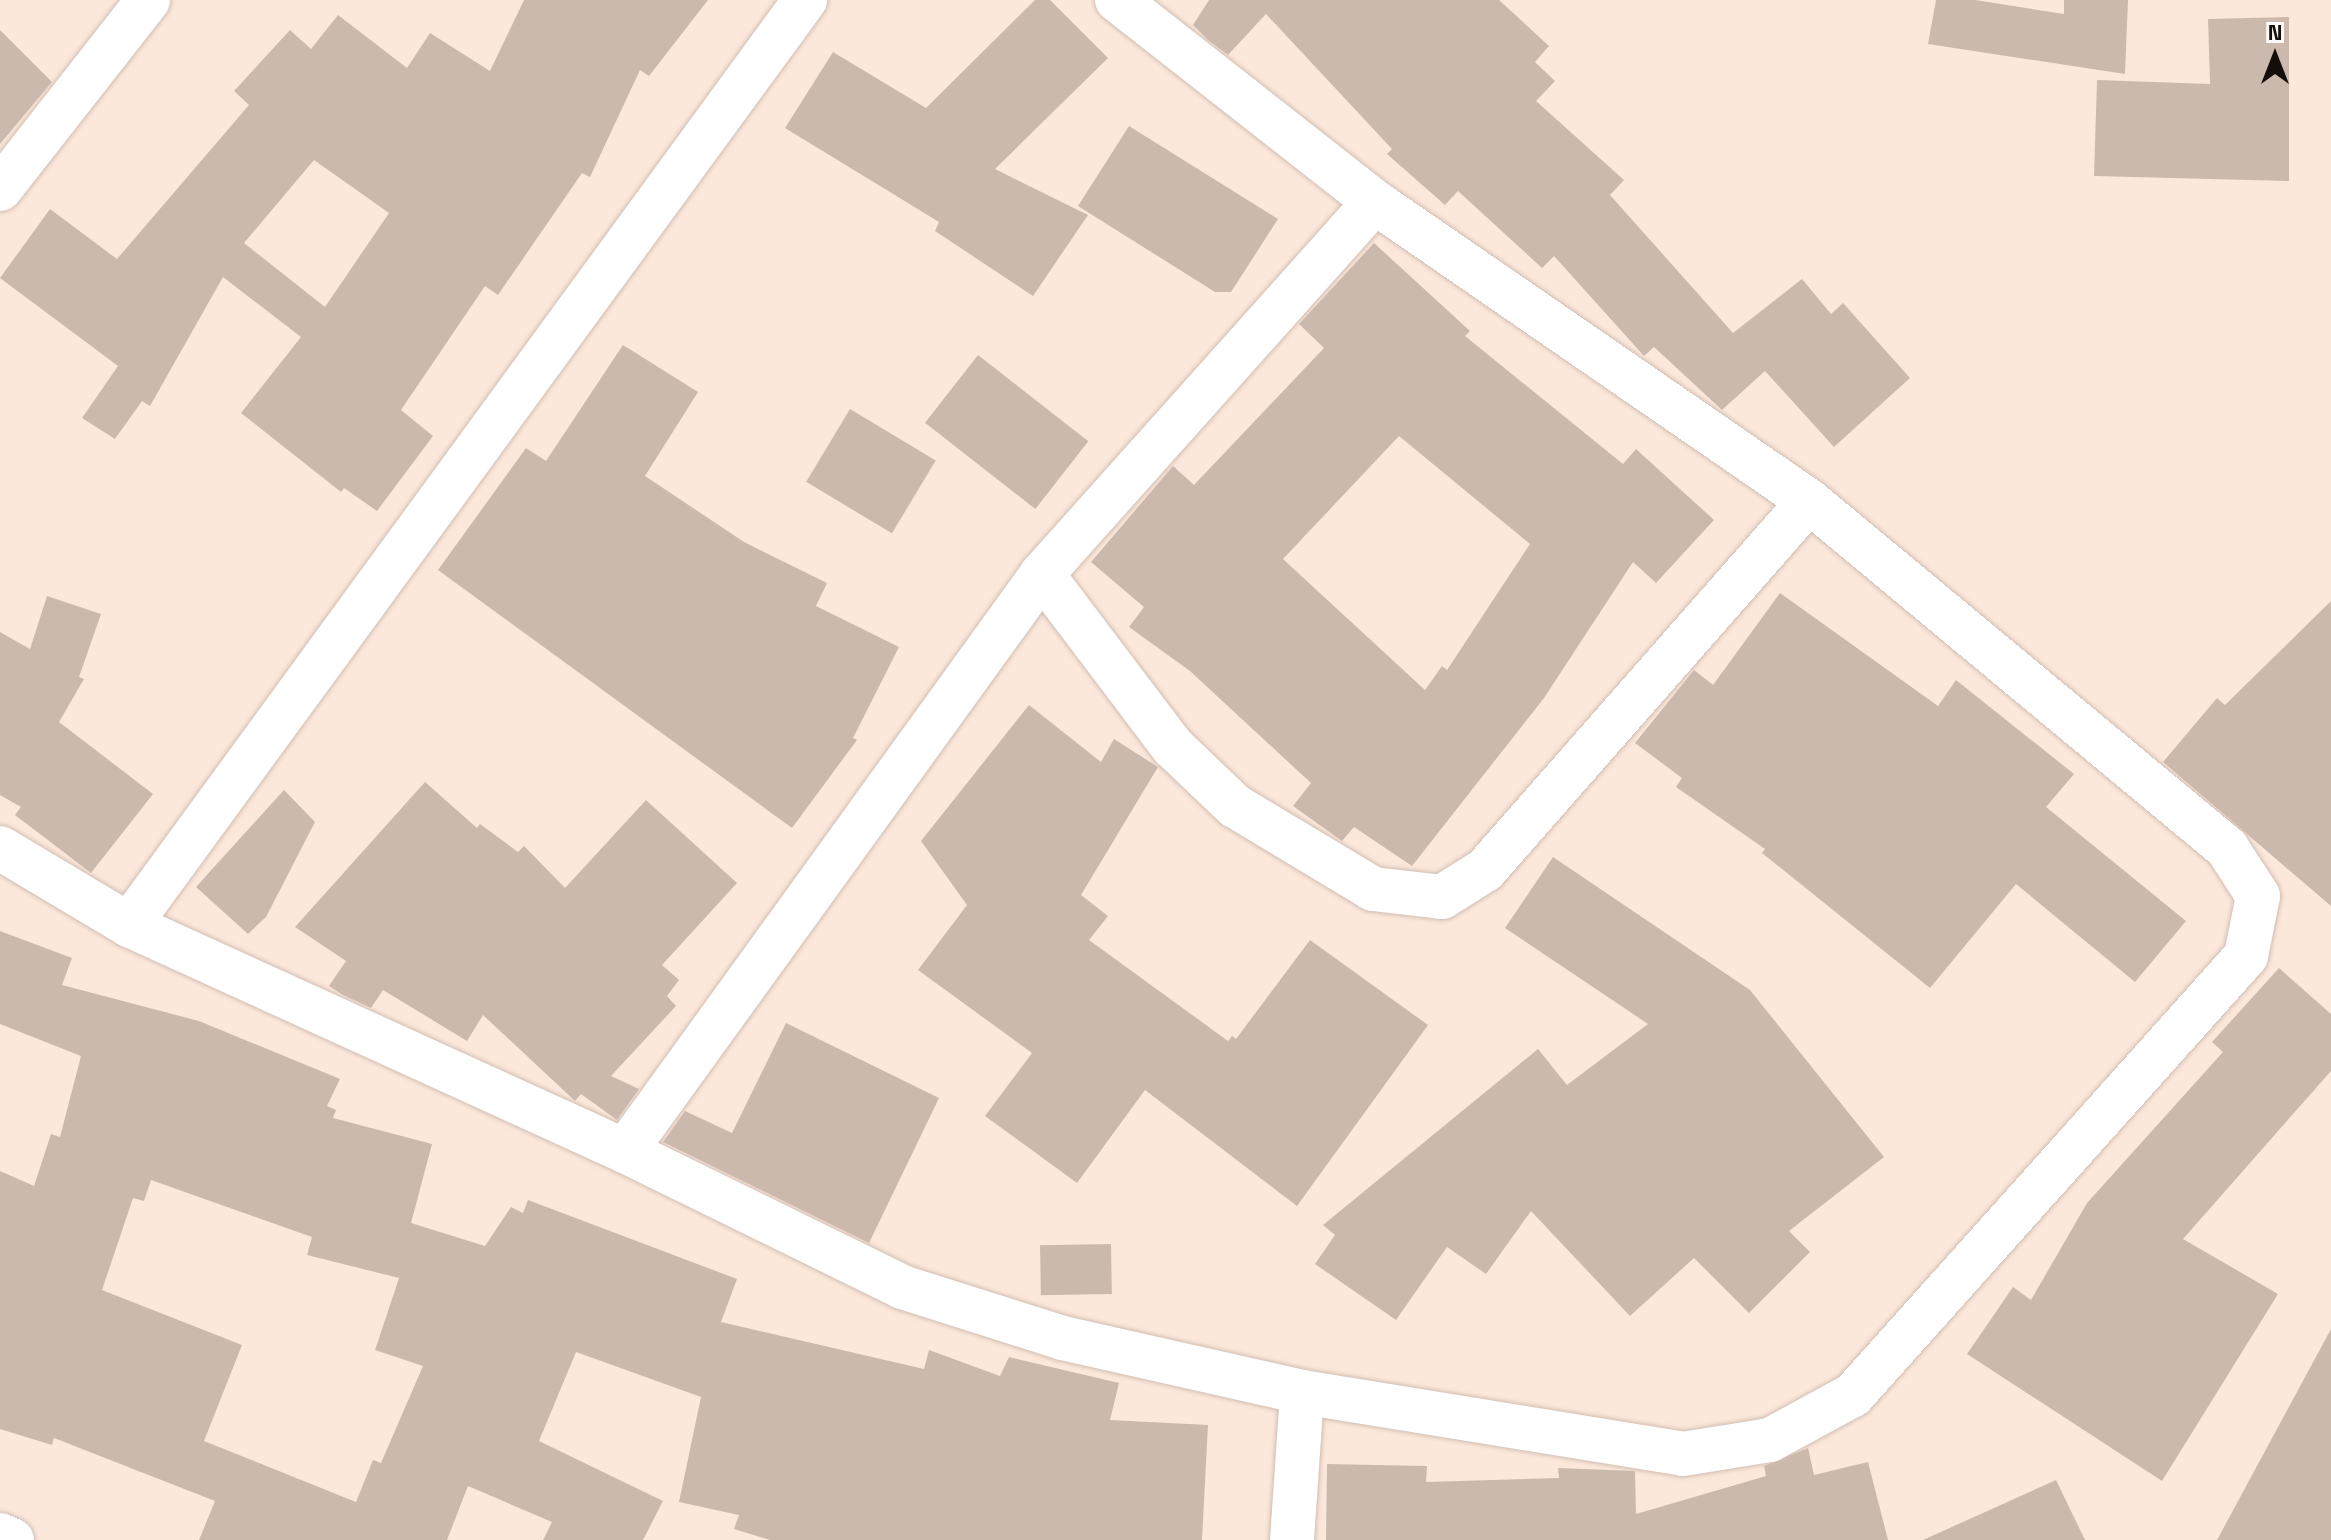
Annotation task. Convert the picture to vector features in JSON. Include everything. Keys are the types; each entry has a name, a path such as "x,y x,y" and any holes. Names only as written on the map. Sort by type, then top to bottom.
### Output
{"street":[{"path":"0,189 148,0"},
{"path":"129,925 805,0"},
{"path":"0,848 129,925 625,1151 902,1287 1063,1338 1302,1392 1683,1454 1770,1440 1853,1395 2246,956 2258,896 2227,848 1809,501 1375,202 1117,0"},
{"path":"625,1151 1042,574 1375,202"},
{"path":"1042,574 1173,747 1235,806 1373,889 1442,897 1485,870 1809,501"},
{"path":"1292,1540 1302,1392"},
{"path":"0,1535 12,1540"}],"building":[{"path":"524,0 708,0 649,76 640,70 590,177 582,173 498,295 485,286 401,410 433,436 377,511 344,488 341,492 241,413 301,337 223,277 150,406 142,401 115,439 82,418 118,366 0,278 50,209 117,259 249,105 234,91 290,30 311,49 338,15 407,68 430,33 490,71","holes":["314,160 389,213 325,307 244,243"]},
{"path":"1035,0 1050,0 1108,58 995,169 1088,215 1033,296 935,231 939,222 785,128 833,52 926,108"},
{"path":"1209,0 1499,0 1549,46 1535,62 1555,81 1536,101 1624,180 1610,195 1733,333 1802,279 1831,314 1843,303 1910,378 1834,447 1765,371 1722,410 1654,347 1644,356 1554,256 1542,268 1458,191 1445,205 1387,154 1392,149 1266,14 1228,55 1208,40 1193,25"},
{"path":"1936,0 1975,0 2064,14 2064,0 2128,0 2125,74 1928,44"},
{"path":"2289,17 2289,181 2094,176 2097,80 2210,84 2208,19"},
{"path":"0,30 52,82 0,144"},
{"path":"1129,126 1278,219 1231,292 1215,292 1078,206"},
{"path":"1374,243 1470,331 1465,336 1623,464 1636,449 1714,520 1656,583 1633,562 1544,698 1412,866 1354,827 1342,841 1293,806 1311,783 1190,671 1129,627 1144,607 1091,562 1173,466 1194,485 1324,348 1299,324","holes":["1399,436 1530,544 1447,670 1442,666 1425,690 1283,559"]},
{"path":"623,345 698,392 645,476 744,542 827,583 816,606 899,647 853,738 857,740 792,828 438,570 526,448 546,461"},
{"path":"978,355 1088,441 1035,509 925,423"},
{"path":"850,409 936,461 892,533 806,482"},
{"path":"1780,593 1938,706 1956,680 2074,774 2046,807 2186,921 2135,982 2016,884 1930,988 1762,853 1765,849 1676,787 1682,778 1635,743 1694,670 1713,685"},
{"path":"47,596 101,614 79,677 84,679 59,722 153,794 91,873 15,815 21,807 0,795 0,632 30,649"},
{"path":"2331,601 2331,906 2163,762 2217,698 2225,705"},
{"path":"1029,705 1101,762 1114,739 1158,767 1081,895 1108,916 1089,940 1228,1041 1232,1036 1236,1039 1310,940 1428,1025 1297,1206 1145,1090 1077,1183 985,1116 1032,1053 918,970 967,905 921,841"},
{"path":"425,782 477,828 480,824 518,852 524,846 565,888 646,800 737,883 662,965 679,980 667,996 676,1006 611,1076 639,1089 617,1120 581,1094 575,1101 483,1015 467,1041 383,990 371,1008 343,995 329,986 346,961 295,927"},
{"path":"284,790 315,822 266,917 248,934 196,887"},
{"path":"1553,857 1750,990 1884,1157 1789,1231 1810,1252 1749,1313 1694,1258 1630,1316 1531,1211 1486,1274 1447,1247 1396,1320 1315,1264 1335,1235 1323,1225 1538,1049 1567,1085 1648,1024 1505,928"},
{"path":"0,931 72,958 62,985 199,1021 340,1079 327,1106 336,1110 333,1118 432,1144 411,1223 485,1246 511,1207 523,1213 528,1200 737,1279 721,1322 924,1369 929,1350 1000,1376 1009,1357 1119,1383 1110,1420 1208,1425 1202,1540 770,1540 734,1529 739,1515 679,1502 701,1397 576,1352 539,1441 663,1501 643,1540 543,1540 552,1522 468,1486 447,1540 199,1540 215,1501 54,1438 52,1445 0,1429 0,1171 34,1186 51,1134 60,1137 81,1056 0,1024","holes":["151,1180 312,1237 307,1255 399,1278 375,1350 423,1366 381,1463 373,1460 356,1502 204,1441 242,1345 102,1290 133,1198 144,1201"]},
{"path":"2279,968 2331,1014 2331,1071 2183,1239 2278,1294 2162,1481 1967,1354 2013,1287 2031,1300 2087,1203 2223,1052 2212,1042"},
{"path":"786,1023 939,1098 869,1243 663,1142 685,1111 732,1133"},
{"path":"1111,1244 1112,1294 1041,1295 1040,1245"},
{"path":"2331,1329 2331,1540 2217,1540"},
{"path":"1808,1448 1814,1475 1868,1462 1888,1540 1326,1540 1327,1464 1427,1466 1426,1482 1559,1478 1558,1468 1635,1471 1636,1514 1766,1476 1764,1466"},
{"path":"2056,1480 2085,1540 1923,1540"}]}
